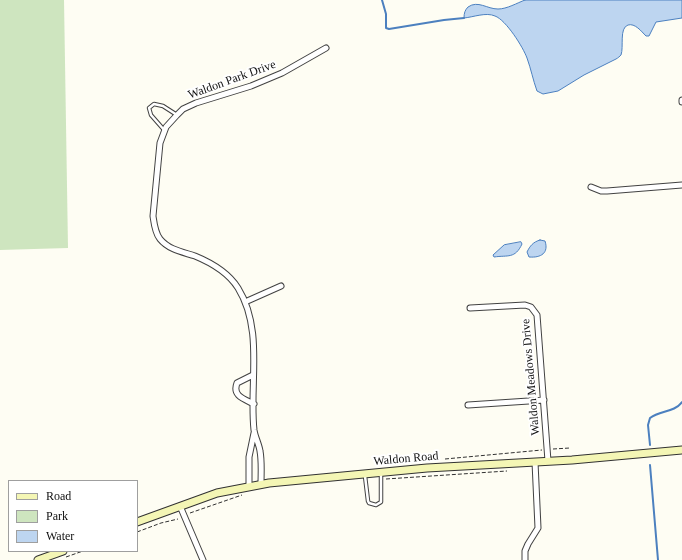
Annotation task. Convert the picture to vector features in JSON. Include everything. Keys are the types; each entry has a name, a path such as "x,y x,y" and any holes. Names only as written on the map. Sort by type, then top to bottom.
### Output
{"street":[{"name":"Waldon Park Drive","path":"249,486 250,452 254,432 253,349 251,321 245,302 229,276 206,261 169,247 160,238 153,216 160,143 166,127 183,110 196,103 238,90 282,73 326,48"},
{"path":"591,187 601,191 607,191 682,185"},
{"path":"245,302 281,286"},
{"name":"Waldon Meadows Drive","path":"470,308 522,305 531,307 536,312 538,318 548,461"},
{"path":"253,375 237,383 235,391 237,394 254,404"},
{"path":"468,405 544,400"},
{"name":"Waldon Park Drive","path":"254,432 260,452 262,484"},
{"name":"Waldon Road","path":"138,522 222,492 262,484 365,473 381,476 440,467 535,462 682,450"},
{"path":"525,560 525,551 538,528 535,462"},
{"path":"180,506 203,560"},
{"path":"38,560 64,554"}],"lane":[{"path":"165,131 151,115 149,108 154,104 163,106 177,115"},
{"path":"365,473 368,501 369,504 372,505 379,504 381,502 381,476"}],"path":[{"path":"445,459 570,448"},
{"path":"381,476 510,470"},
{"path":"138,532 184,516 210,505 242,496"},
{"path":"64,554 77,552"}],"green space":[{"path":"0,0 64,0 68,248 0,250"}],"water":[{"path":"525,0 682,0 682,18 656,22 649,36 646,36 635,26 628,25 624,30 622,38 622,52 618,58 584,75 558,91 543,94 537,91 525,53 514,34 504,23 495,16 491,15 464,18 466,9 475,4 494,9 501,9"},
{"path":"540,240 545,241 545,252 537,257 529,257 527,252 529,248"},
{"path":"521,242 522,244 514,254 494,257 493,255 504,245"}],"waterway":[{"path":"382,0 386,14 386,28 389,29 464,18"},
{"path":"650,445 648,425 650,418 654,415 671,410 679,406 682,402"},
{"path":"650,465 658,560"}]}
